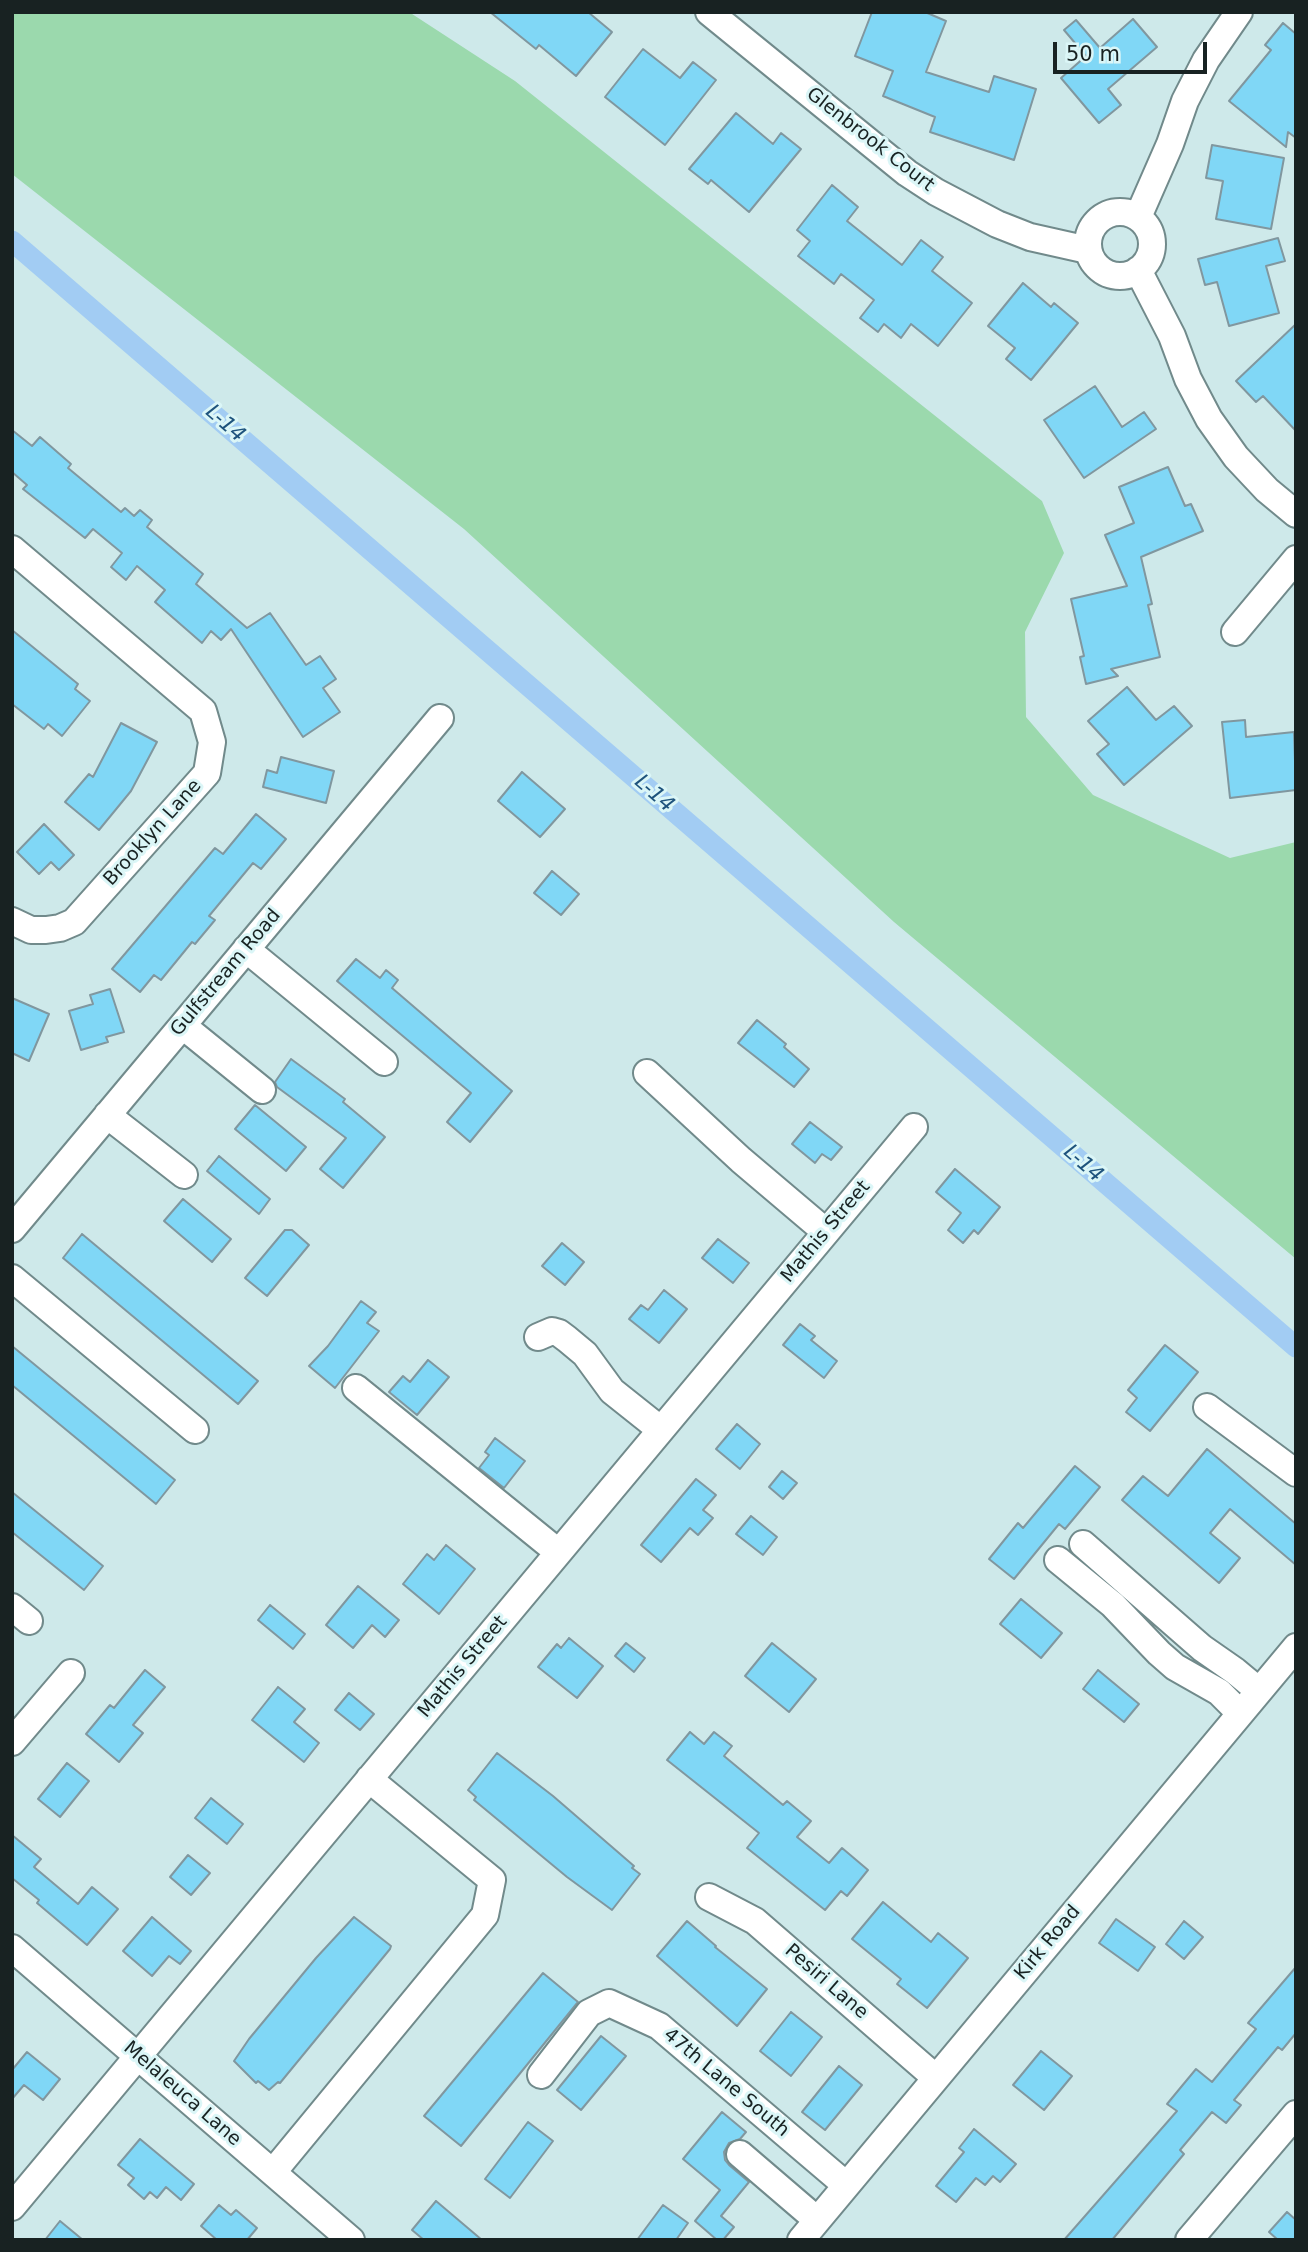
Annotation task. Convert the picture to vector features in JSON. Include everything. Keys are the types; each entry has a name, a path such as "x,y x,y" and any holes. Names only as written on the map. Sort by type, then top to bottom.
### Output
{"street":[{"name":"Glenbrook Court","path":"709,12 906,173 936,192 1008,229 1030,237 1088,250"},
{"path":"1138,218 1170,144 1185,101 1206,60 1239,12"},
{"path":"1124,212 1138,218 1149,230 1152,241 1146,262 1128,275 1107,274 1091,260 1088,250 1090,230 1104,215 1124,212"},
{"path":"1138,270 1172,336 1188,379 1209,419 1236,457 1267,490 1296,514"},
{"name":"Brooklyn Lane","path":"12,549 203,711 212,742 207,774 74,922 60,928 31,930 12,921"},
{"path":"1236,632 1296,559"},
{"name":"Gulfstream Road","path":"12,1230 440,718"},
{"path":"246,949 384,1062"},
{"path":"183,1026 262,1090"},
{"path":"646,1073 741,1160 826,1232"},
{"path":"107,1115 184,1175"},
{"name":"Mathis Street","path":"12,2207 914,1127"},
{"path":"12,1278 195,1430"},
{"path":"538,1337 552,1331 567,1339 585,1354 612,1391 661,1430"},
{"path":"356,1388 558,1552"},
{"path":"1207,1407 1296,1473"},
{"path":"1083,1544 1202,1648 1236,1671 1259,1691"},
{"path":"1058,1560 1113,1605 1158,1653 1175,1667 1219,1692 1240,1713"},
{"name":"Kirk Road","path":"809,2230 1296,1647"},
{"path":"12,1742 71,1673"},
{"path":"272,2172 485,1915 492,1880 369,1779"},
{"name":"Pesiri Lane","path":"709,1896 755,1921 936,2078"},
{"name":"Melaleuca Lane","path":"12,1948 351,2240"},
{"name":"47th Lane South","path":"541,2074 589,2013 609,2003 659,2026 846,2185"},
{"path":"1189,2240 1296,2114"},
{"path":"740,2154 809,2230"}],"green space":[{"path":"12,12 409,12 515,81 1042,501 1064,553 1025,632 1026,717 1093,795 1230,858 1296,842 1296,1259 894,922 464,529 12,174"}],"building":[{"path":"490,12 588,12 612,32 576,76 539,45 536,49"},
{"path":"872,12 925,12 946,21 926,72 989,92 994,76 1036,89 1014,160 930,132 935,117 883,96 893,71 855,56"},
{"path":"1133,19 1157,47 1108,89 1121,105 1099,123 1061,78 1086,56 1064,30 1076,20 1100,48"},
{"path":"1283,23 1296,34 1296,138 1288,132 1286,147 1229,101 1271,50 1265,45"},
{"path":"643,49 680,78 693,62 716,80 665,145 605,97"},
{"path":"736,113 773,144 781,133 801,149 749,212 711,180 708,184 689,169"},
{"path":"1212,145 1284,158 1271,229 1216,219 1223,181 1206,178"},
{"path":"832,185 858,207 847,221 902,265 921,240 943,257 932,271 972,303 938,346 911,324 901,338 884,324 878,332 860,318 874,300 841,274 834,284 798,256 810,241 797,230"},
{"path":"1278,238 1285,261 1266,266 1279,313 1229,326 1217,282 1205,285 1198,259"},
{"path":"1023,283 1051,307 1054,303 1078,323 1031,380 1006,359 1015,348 988,326"},
{"path":"1296,324 1296,431 1263,396 1256,402 1236,381"},
{"path":"1095,386 1122,427 1144,412 1156,429 1084,478 1044,420"},
{"path":"12,430 32,446 40,437 71,464 68,468 121,512 125,508 134,516 140,510 152,520 147,527 203,574 196,584 247,628 270,613 306,665 320,656 336,679 323,688 340,712 303,737 231,629 221,640 211,631 202,643 155,602 165,590 137,566 126,580 111,567 122,553 93,529 85,538 23,489 27,485 12,472"},
{"path":"1168,467 1185,506 1191,504 1203,531 1141,557 1160,657 1111,669 1118,676 1086,684 1080,657 1084,656 1071,599 1127,586 1105,535 1134,523 1119,487"},
{"path":"12,630 78,684 75,689 90,701 62,736 48,724 44,729 12,704"},
{"path":"1127,687 1156,720 1174,706 1192,726 1124,785 1097,754 1109,744 1088,721"},
{"path":"1245,720 1246,737 1294,732 1296,790 1230,798 1222,722"},
{"path":"121,723 157,742 131,791 99,830 65,802 89,774 93,777"},
{"path":"281,757 334,771 326,803 263,787 267,770 277,773"},
{"path":"522,772 565,809 540,837 498,801"},
{"path":"256,814 286,839 261,869 253,863 209,916 215,920 195,944 192,942 161,980 154,975 140,992 112,969 215,848 223,854"},
{"path":"44,824 74,855 59,870 51,862 39,874 17,852"},
{"path":"552,871 579,894 561,915 534,893"},
{"path":"356,959 380,978 386,970 398,980 392,988 512,1091 470,1142 447,1122 471,1093 337,981"},
{"path":"110,989 124,1032 106,1037 108,1042 81,1050 69,1011 93,1004 90,995"},
{"path":"12,998 49,1014 29,1061 12,1053"},
{"path":"757,1020 786,1044 784,1047 809,1069 794,1087 738,1043"},
{"path":"291,1059 345,1099 343,1102 385,1137 343,1188 320,1169 346,1138 277,1087 275,1082"},
{"path":"255,1105 306,1147 286,1171 235,1129"},
{"path":"810,1122 842,1147 831,1160 822,1154 815,1163 792,1144"},
{"path":"219,1156 270,1199 259,1214 207,1171"},
{"path":"955,1169 1000,1207 978,1234 974,1230 963,1243 948,1230 961,1213 936,1192"},
{"path":"183,1199 231,1239 212,1262 164,1221"},
{"path":"285,1230 292,1230 309,1245 267,1296 245,1278"},
{"path":"82,1234 258,1381 238,1404 63,1258"},
{"path":"718,1239 749,1263 733,1283 702,1258"},
{"path":"562,1243 584,1262 565,1285 542,1266"},
{"path":"664,1290 687,1309 659,1343 629,1319 641,1305 648,1310"},
{"path":"361,1301 376,1312 367,1323 379,1331 335,1388 309,1366 328,1346"},
{"path":"800,1324 815,1336 811,1340 837,1361 824,1378 783,1345"},
{"path":"1165,1345 1198,1372 1150,1431 1126,1412 1137,1398 1128,1390"},
{"path":"12,1346 175,1480 156,1504 12,1385"},
{"path":"428,1360 449,1377 417,1415 389,1392 403,1376 410,1382"},
{"path":"737,1424 760,1444 740,1469 716,1449"},
{"path":"495,1438 525,1461 504,1488 479,1468 489,1455 485,1452"},
{"path":"1207,1449 1296,1524 1296,1565 1230,1509 1210,1533 1240,1558 1219,1583 1122,1500 1143,1476 1168,1496"},
{"path":"1075,1466 1100,1487 1065,1529 1059,1524 1014,1579 989,1559 1018,1523 1023,1528"},
{"path":"782,1471 797,1483 783,1499 769,1487"},
{"path":"696,1479 716,1495 703,1510 713,1518 698,1535 690,1528 661,1562 641,1545"},
{"path":"12,1492 103,1566 84,1590 12,1532"},
{"path":"751,1516 777,1537 763,1555 736,1534"},
{"path":"446,1545 475,1569 439,1614 403,1584 427,1554 434,1560"},
{"path":"358,1586 399,1620 385,1637 372,1625 353,1648 326,1625"},
{"path":"1021,1599 1062,1633 1041,1658 1000,1624"},
{"path":"270,1605 305,1634 293,1649 258,1620"},
{"path":"569,1638 603,1666 577,1698 538,1667 557,1644 561,1648"},
{"path":"626,1643 645,1658 634,1672 615,1656"},
{"path":"772,1643 816,1679 789,1712 745,1676"},
{"path":"145,1670 165,1687 133,1725 143,1733 119,1762 86,1734 110,1705 114,1708"},
{"path":"1098,1670 1139,1704 1124,1722 1083,1689"},
{"path":"278,1687 305,1709 294,1722 319,1743 304,1762 252,1720"},
{"path":"349,1693 374,1714 360,1730 335,1710"},
{"path":"690,1732 704,1744 714,1732 732,1746 724,1756 783,1805 787,1801 811,1821 797,1837 829,1863 842,1848 868,1870 847,1896 841,1891 825,1910 747,1848 759,1833 667,1760"},
{"path":"497,1753 553,1796 640,1874 612,1910 567,1877 474,1800 476,1797 468,1790"},
{"path":"67,1763 89,1781 60,1817 38,1799"},
{"path":"211,1798 243,1824 227,1844 195,1818"},
{"path":"12,1835 41,1859 34,1867 78,1904 92,1887 118,1909 87,1945 12,1878"},
{"path":"188,1855 210,1873 191,1895 170,1877"},
{"path":"883,1902 931,1942 938,1933 968,1958 927,2008 897,1984 901,1979 852,1939"},
{"path":"152,1917 191,1951 180,1964 169,1956 152,1976 123,1951"},
{"path":"354,1917 391,1946 390,1949 280,2083 269,2090 258,2081 256,2083 234,2061 316,1958"},
{"path":"1116,1919 1155,1947 1138,1971 1099,1943"},
{"path":"687,1921 767,1989 737,2026 657,1956"},
{"path":"1184,1921 1203,1937 1184,1959 1166,1944"},
{"path":"1296,1967 1296,2033 1282,2050 1278,2047 1234,2100 1241,2105 1226,2123 1212,2112 1180,2150 1184,2154 1112,2240 1064,2240 1177,2111 1167,2104 1196,2069 1212,2082 1256,2029 1248,2023"},
{"path":"543,1973 578,2002 461,2146 424,2116"},
{"path":"791,2012 822,2037 791,2076 760,2051"},
{"path":"601,2036 626,2056 581,2110 557,2090"},
{"path":"1041,2051 1072,2076 1044,2110 1013,2085"},
{"path":"27,2052 60,2079 43,2100 24,2085 12,2099 12,2070"},
{"path":"839,2066 862,2085 825,2130 802,2112"},
{"path":"722,2112 746,2132 740,2139 729,2143 724,2152 729,2165 749,2182 721,2216 734,2227 723,2240 717,2240 695,2221 720,2190 683,2159"},
{"path":"528,2122 553,2141 510,2198 485,2179"},
{"path":"974,2129 1016,2164 1000,2182 993,2176 985,2185 976,2178 956,2202 936,2186 964,2152 959,2148"},
{"path":"140,2139 194,2184 181,2200 166,2187 157,2198 150,2192 144,2199 128,2185 134,2178 118,2165"},
{"path":"436,2201 482,2240 424,2240 412,2230"},
{"path":"219,2205 231,2215 236,2210 257,2228 247,2240 217,2240 201,2226"},
{"path":"663,2205 688,2223 676,2240 637,2240"},
{"path":"1287,2212 1296,2220 1296,2240 1278,2240 1269,2232"},
{"path":"60,2221 83,2240 45,2240"}],"waterway":[{"name":"L-14","path":"12,241 1296,1347"}]}
